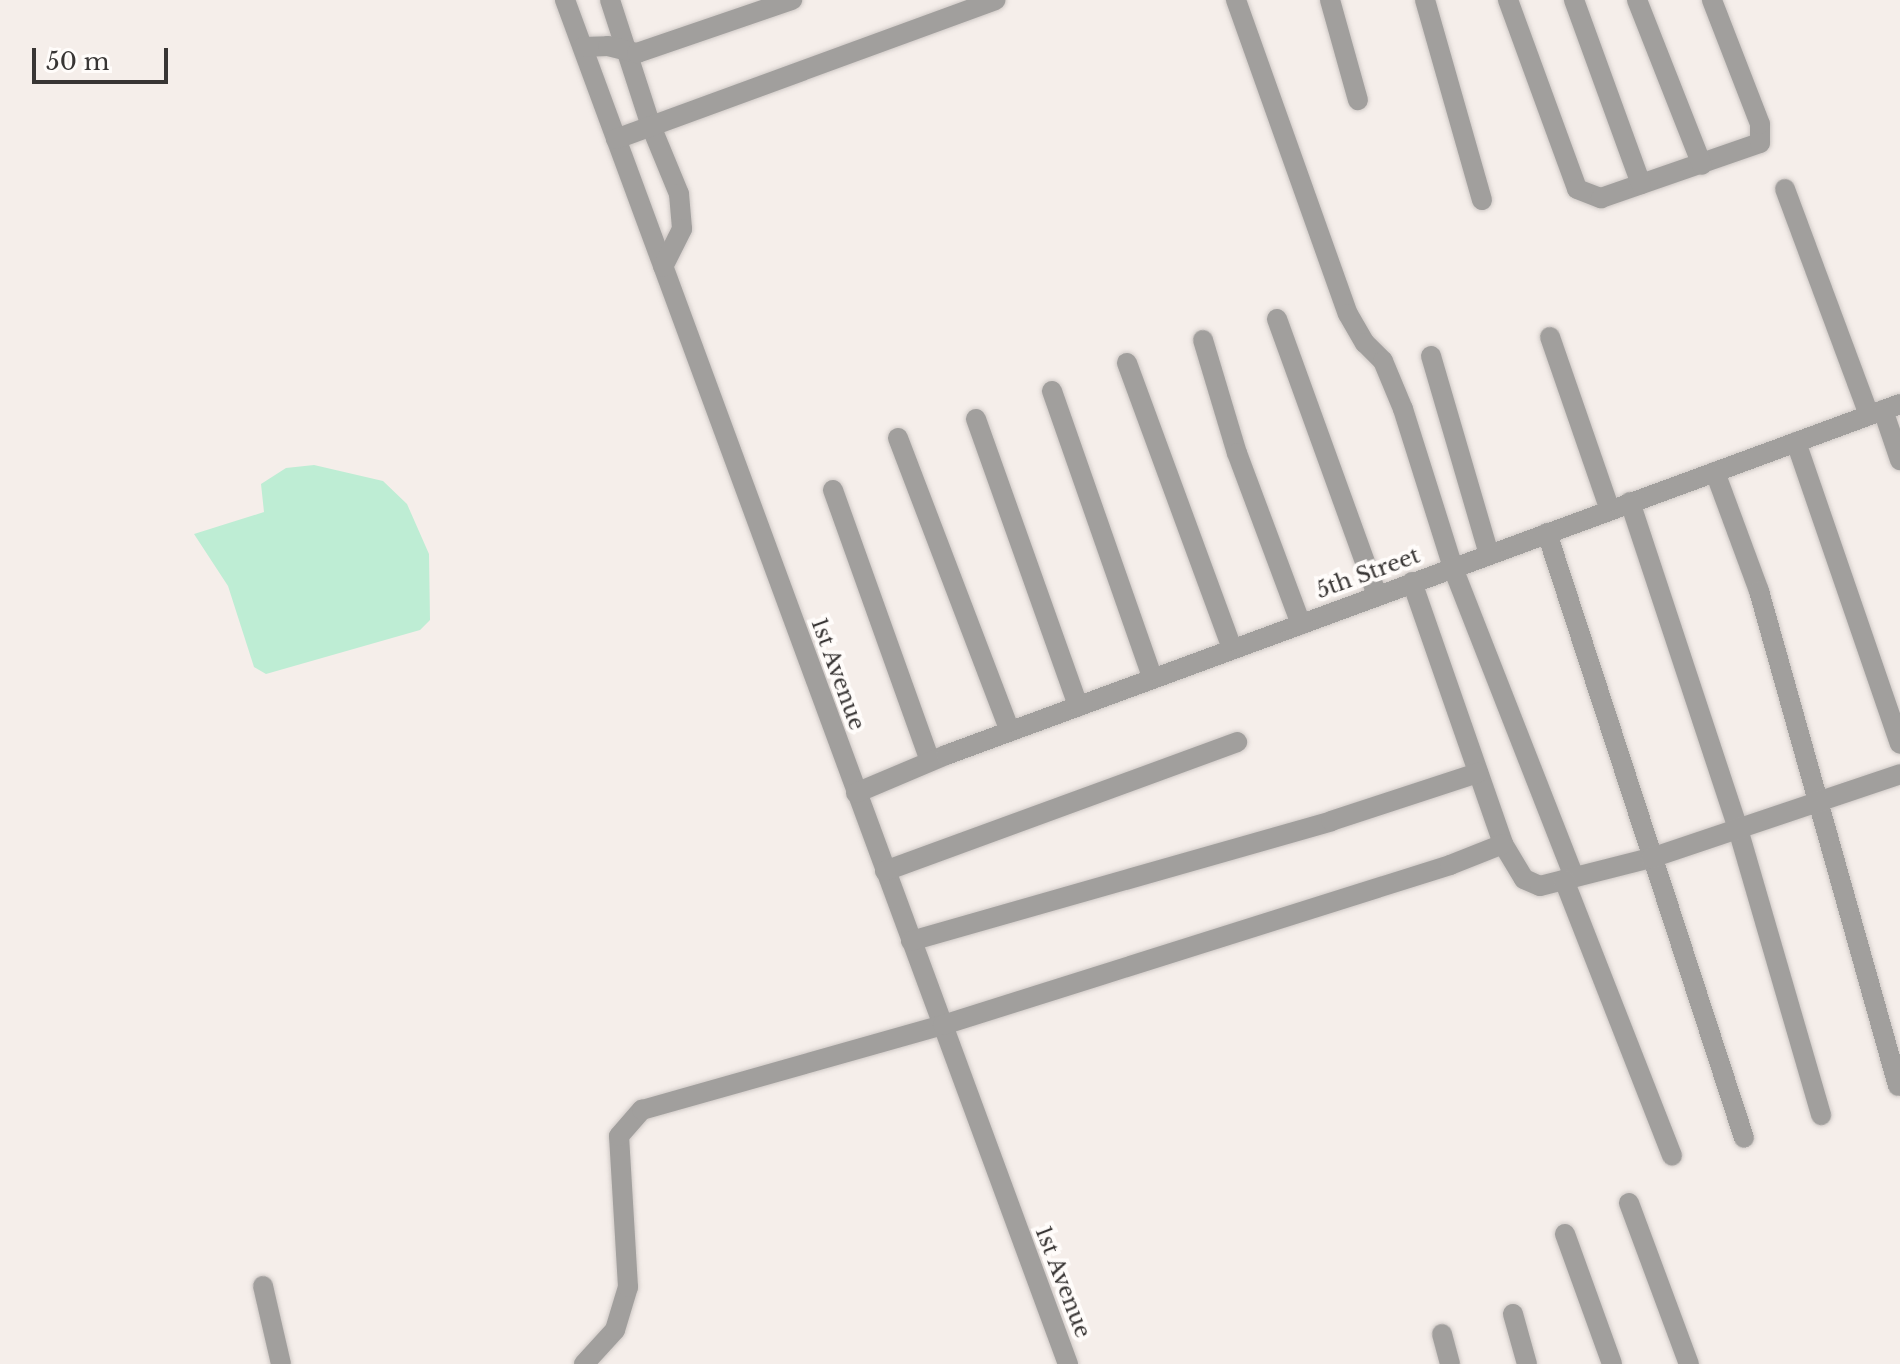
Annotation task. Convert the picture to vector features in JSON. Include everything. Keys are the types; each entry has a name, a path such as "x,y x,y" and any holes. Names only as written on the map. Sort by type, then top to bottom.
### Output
{"street":[{"path":"610,0 651,126 670,163 682,212 682,229 663,267"},
{"path":"583,47 637,53 792,0"},
{"path":"616,139 995,0"},
{"path":"1236,0 1352,322 1383,361 1403,409 1453,568 1672,1156"},
{"path":"1330,0 1358,100"},
{"path":"1425,0 1482,200"},
{"path":"1508,0 1577,189 1601,198 1758,144 1762,136 1712,0"},
{"path":"1574,0 1641,184"},
{"path":"1637,0 1702,165"},
{"name":"1st Avenue","path":"571,1 583,47 616,139 1068,1364"},
{"path":"1785,189 1884,410 1900,460"},
{"path":"1277,319 1377,596"},
{"path":"1550,337 1610,510"},
{"path":"1203,340 1237,453 1301,624"},
{"path":"1431,356 1489,554"},
{"path":"1127,363 1232,649"},
{"path":"1052,391 1153,679"},
{"name":"5th Street","path":"856,793 1010,731 1884,410"},
{"path":"976,419 1078,706"},
{"path":"898,438 1010,731"},
{"path":"1796,442 1900,744"},
{"path":"1715,472 1759,591 1822,803 1871,1003 1898,1086"},
{"path":"833,490 930,761"},
{"path":"1630,502 1738,829 1821,1115"},
{"path":"1547,533 1744,1138"},
{"path":"1412,582 1503,844 1524,879 1540,886 1651,858 1822,803 1900,774"},
{"path":"885,871 1237,742"},
{"path":"911,941 1331,821 1478,773"},
{"path":"584,1364 615,1330 628,1287 619,1136 633,1117 943,1025 1450,865 1503,844"},
{"path":"1629,1203 1689,1364"},
{"path":"1565,1234 1612,1364"},
{"path":"263,1286 281,1364"},
{"path":"1513,1314 1527,1364"},
{"path":"1442,1334 1450,1364"}],"green space":[{"path":"314,465 383,481 407,504 429,554 430,620 420,630 266,674 254,667 228,586 194,534 264,512 261,484 286,468"}]}
